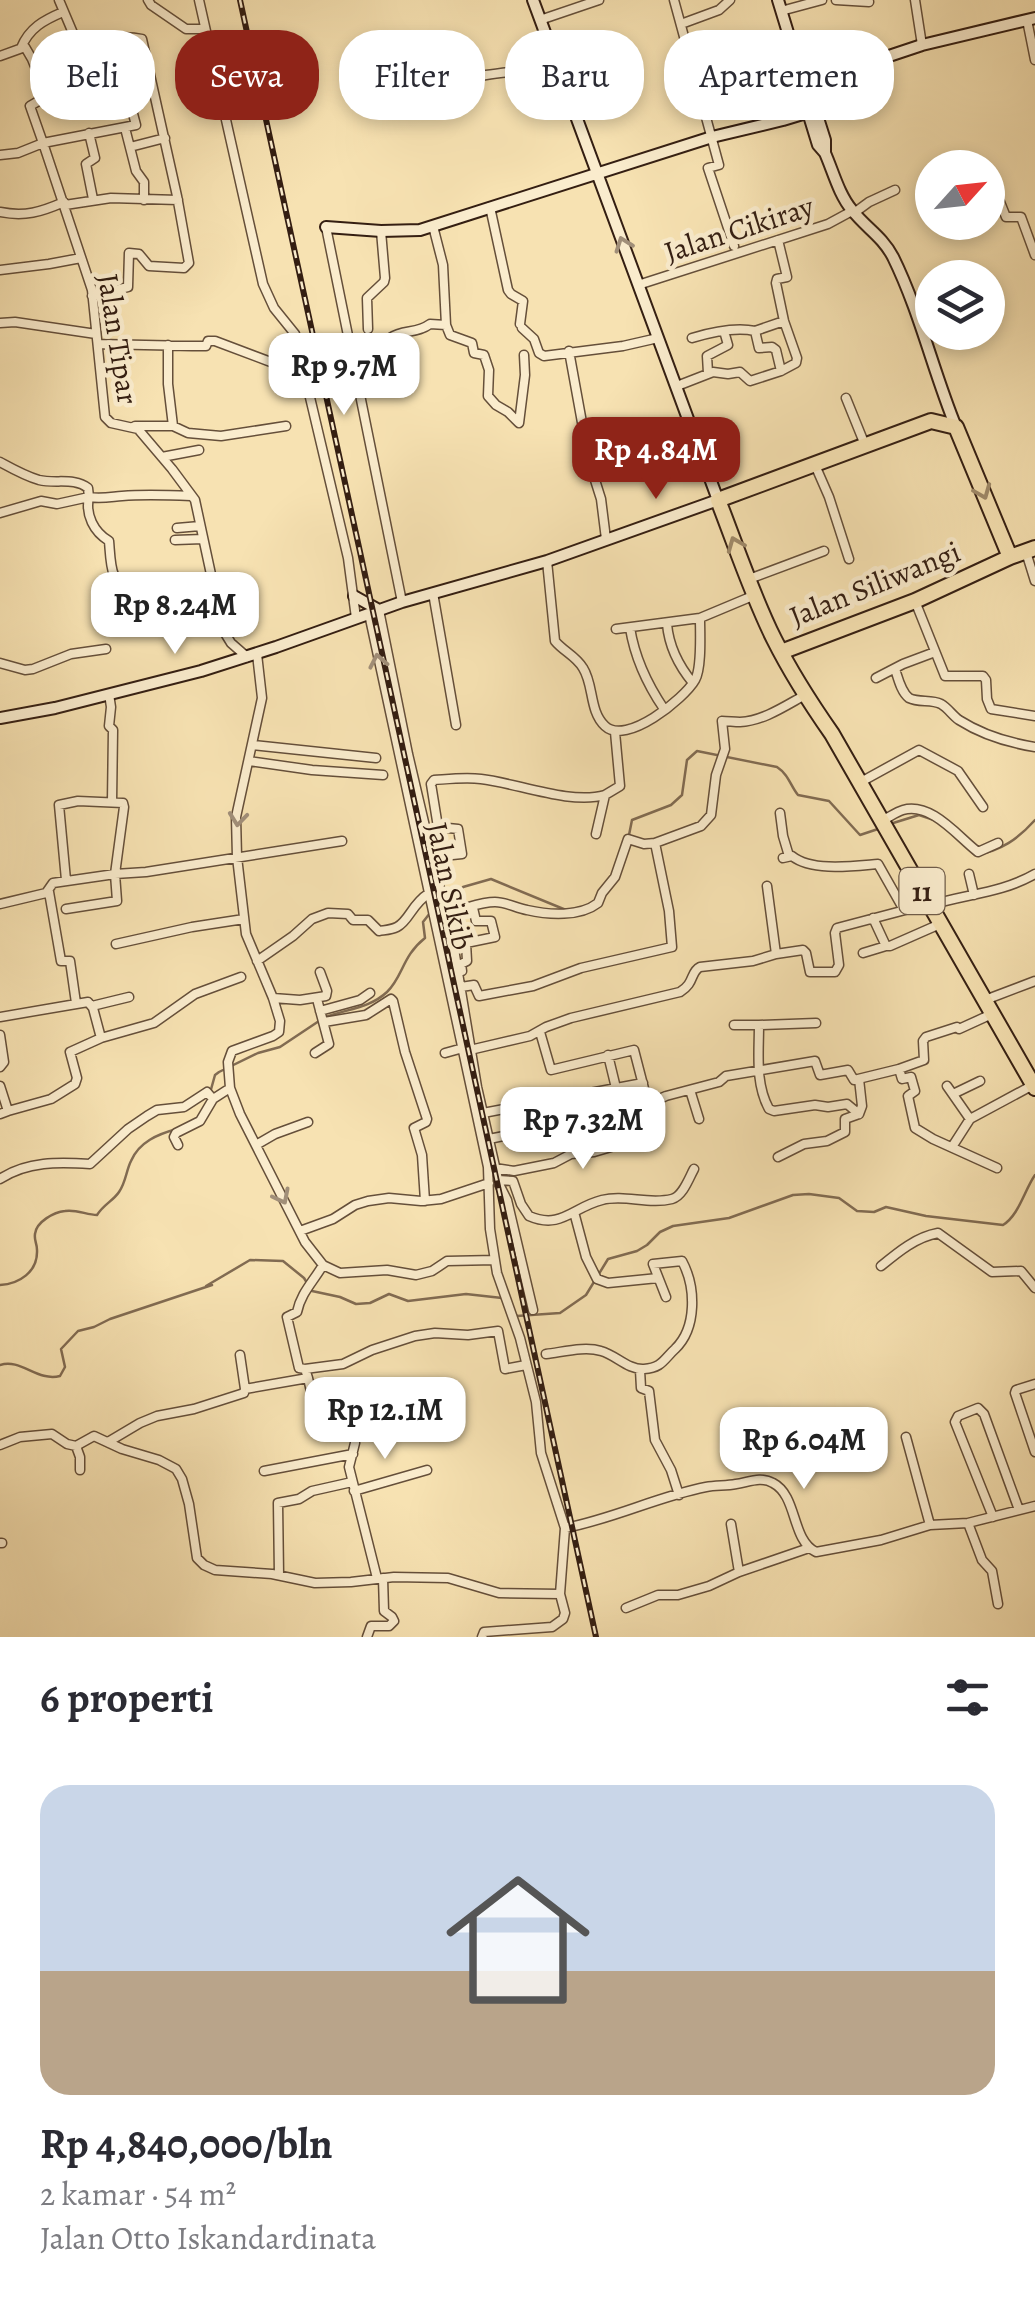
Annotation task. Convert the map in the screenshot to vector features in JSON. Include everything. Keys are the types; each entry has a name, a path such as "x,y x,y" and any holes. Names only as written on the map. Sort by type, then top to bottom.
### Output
{"highway":[{"path":"782,652 718,500 931,421 956,427 1010,557"},
{"name":"Jalan Siliwangi","path":"805,695 782,652 915,601 1031,550"},
{"name":"11","path":"805,695 832,734 1034,1087"}],"main road":[{"path":"534,0 544,30"},
{"path":"780,5 786,30"},
{"path":"894,56 1031,19"},
{"path":"0,718 201,672 402,602 548,561 718,500 578,120"},
{"path":"326,227 406,232 712,137 783,120 803,125 815,134"},
{"path":"813,120 818,145 853,212 879,236 891,254 920,322 956,427"},
{"path":"816,120 825,140 825,153"},
{"path":"931,421 944,397"},
{"path":"354,596 374,612"}],"street":[{"path":"148,0 186,29 204,29"},
{"path":"199,0 263,284 274,308 293,329 348,558 356,618"},
{"path":"540,20 599,0"},
{"path":"674,0 719,165 708,168 734,246"},
{"path":"681,24 719,10 730,0"},
{"path":"780,5 822,0"},
{"path":"836,0 868,2"},
{"path":"915,0 922,46"},
{"path":"21,48 40,22 61,7 72,30"},
{"path":"1031,19 1035,60"},
{"path":"0,56 21,48 28,48 30,54"},
{"path":"92,296 128,287 129,252 139,254 149,266 188,266 155,95"},
{"name":"Jalan Tipar","path":"35,120 92,296 106,418 134,426 192,496 198,507 225,634 252,655"},
{"path":"0,155 125,128 136,124 135,120"},
{"path":"125,128 136,170 144,182 144,200"},
{"path":"88,134 95,158 86,164 92,199"},
{"path":"130,147 165,138"},
{"name":"Jalan Cikiray","path":"638,285 828,224 895,190"},
{"path":"0,209 24,215 92,199 178,200"},
{"path":"490,207 508,290 523,301 521,326 534,338 541,355 658,338"},
{"path":"1005,214 1022,218 1035,254"},
{"path":"433,226 443,265 450,335 472,343 474,353 484,355 489,370 488,396 519,423 524,356"},
{"path":"326,227 402,602"},
{"path":"368,330 367,298 385,278 380,231"},
{"path":"677,386 708,373 739,372 750,381 794,365 797,358 776,281 787,277 778,240"},
{"path":"0,270 81,258"},
{"path":"692,338 724,331 756,331 784,321"},
{"path":"0,322 96,334"},
{"path":"358,392 374,386 390,338 402,332 423,330 430,324 446,325"},
{"path":"708,373 707,356 728,345 724,331"},
{"path":"756,331 758,347 774,348 781,371"},
{"path":"98,344 206,346 208,341 218,342 303,371"},
{"path":"168,345 173,426"},
{"path":"569,351 589,462 602,499 606,539"},
{"path":"846,398 865,446"},
{"path":"134,426 173,426 188,433 223,436 286,426"},
{"path":"162,457 199,450"},
{"path":"0,462 44,482 82,483 88,488 93,525 100,536 109,540 115,580 121,586 128,612 126,624"},
{"path":"815,465 849,559"},
{"path":"0,513 41,501 57,504 88,498 192,496"},
{"path":"176,528 200,526"},
{"path":"175,540 202,540"},
{"path":"1031,550 1035,581"},
{"path":"749,579 824,551"},
{"path":"548,561 555,641 584,668 598,717 615,732 640,726 694,683 700,618"},
{"path":"434,593 456,725"},
{"path":"616,629 700,618 755,595"},
{"path":"915,601 945,676 983,676 990,709 1035,716"},
{"path":"374,612 446,906 461,988 466,1049 490,1139 494,1182 490,1229 495,1260 537,1409 541,1453 565,1528 560,1594 563,1619 541,1628 485,1632 482,1637"},
{"name":"Jalan Sikib","path":"374,612 428,894 492,1167"},
{"path":"667,624 669,642 679,665 694,683"},
{"path":"630,628 636,657 664,709"},
{"path":"0,663 34,669 72,654 106,649"},
{"path":"876,678 935,652"},
{"path":"252,655 262,698 236,818 237,857 246,934 280,1021 279,1032 232,1051 228,1062 230,1088 243,1121 300,1231 323,1265 340,1273 387,1270 416,1274 447,1261 495,1260"},
{"path":"894,670 909,698 935,702 980,730 1020,745 1035,746"},
{"path":"109,694 112,802"},
{"path":"446,906 473,908 498,902 527,910 580,913 600,898 614,877 629,839 655,843 701,826 711,815 716,775 725,749 722,721 756,719 805,695"},
{"path":"433,857 462,854 459,830 438,828 431,784 436,780 482,778 548,794 590,798 606,795 620,786 615,732"},
{"path":"253,745 376,758"},
{"path":"859,784 920,750 958,771 983,807"},
{"path":"249,761 383,775"},
{"path":"596,834 606,795"},
{"path":"66,880 59,806 78,801 121,802 124,807 116,902 66,909"},
{"path":"882,821 914,809 956,830 978,852 998,843"},
{"path":"423,813 435,810"},
{"path":"780,813 786,857 819,865 878,864 904,910"},
{"path":"76,1002 70,961 61,961 49,892 53,883 342,840"},
{"path":"461,988 474,986 479,996 533,986 580,968 673,946 655,843"},
{"path":"445,1053 540,1032 571,1018 680,992 690,986 695,970 700,967 803,950 810,972 834,972 839,965 836,930 929,903 989,892 1021,882 1035,871"},
{"path":"969,874 974,895"},
{"path":"767,886 776,954"},
{"path":"0,904 49,892"},
{"path":"257,961 320,915 348,914 353,920 368,920 379,931 395,928 428,894"},
{"path":"463,977 460,964 467,961 466,944 495,937 492,922 475,921 473,908"},
{"path":"873,918 886,946"},
{"path":"116,944 244,919"},
{"path":"864,954 941,924"},
{"path":"273,998 300,1000 328,994 320,972"},
{"path":"0,1086 4,1113 51,1099 76,1084 70,1052 154,1022 195,994 241,977"},
{"path":"490,1139 578,1124 719,1082 726,1076 758,1070 815,1062 820,1074 848,1070 853,1080 900,1070 924,1060 926,1038 966,1027 990,1007 1035,981"},
{"path":"323,1017 370,993"},
{"path":"92,1006 128,997"},
{"path":"315,1053 329,1046 317,998"},
{"path":"323,1017 366,1015 393,1001 427,1120 414,1128 422,1155 425,1201"},
{"path":"0,1017 88,1002 101,1038"},
{"path":"734,1025 816,1022"},
{"path":"759,1025 758,1070 764,1098 772,1111 848,1104 860,1114"},
{"path":"540,1032 551,1070 634,1050 648,1104"},
{"path":"0,1035 4,1062 0,1067"},
{"path":"608,1055 616,1088"},
{"path":"900,1070 902,1079 913,1079 915,1091 908,1096 914,1126 997,1168"},
{"path":"859,1079 860,1114"},
{"path":"970,1118 950,1090 980,1080"},
{"path":"483,1113 642,1083"},
{"path":"952,1147 970,1118 1034,1087"},
{"path":"0,1179 21,1166 90,1164 128,1128 157,1110 184,1107 230,1088"},
{"path":"690,1090 699,1119"},
{"path":"178,1144 174,1135 200,1121 211,1096"},
{"path":"492,1167 514,1170 610,1147 606,1114"},
{"path":"778,1157 804,1144 828,1141 844,1132 845,1119 860,1114"},
{"path":"256,1145 308,1122"},
{"path":"300,1231 368,1201 425,1201 511,1179 526,1211 535,1219 551,1222 600,1200 675,1198 694,1168"},
{"path":"494,1182 507,1200 532,1310"},
{"path":"574,1212 586,1257 602,1282 658,1278"},
{"path":"881,1266 912,1242 938,1234 992,1272 1021,1272 1035,1288"},
{"path":"546,1354 597,1350 640,1370 658,1366 684,1342 690,1328 692,1292 682,1261 654,1264 666,1297"},
{"path":"314,1405 306,1374 298,1368 287,1318 297,1312 323,1265"},
{"path":"245,1389 342,1364 414,1336 435,1333 468,1335 498,1331 505,1369 526,1366"},
{"path":"108,1442 164,1413 244,1394 240,1355"},
{"path":"640,1370 642,1388 648,1392 655,1440 679,1495"},
{"path":"1035,1384 1015,1393 1035,1452"},
{"path":"993,1517 954,1422 958,1416 978,1408 984,1414 1020,1510"},
{"path":"0,1444 20,1437 52,1434 76,1446 94,1436 169,1464 179,1472 200,1562 223,1572 278,1575 315,1583 448,1578 498,1593 560,1594"},
{"path":"906,1437 930,1525"},
{"path":"355,1443 349,1467 353,1486 380,1578 384,1612 394,1621 389,1626 371,1626 367,1637"},
{"path":"76,1446 80,1470"},
{"path":"264,1471 353,1454"},
{"path":"278,1575 278,1503 312,1492 427,1470"},
{"path":"565,1528 618,1516 706,1487 762,1478 780,1488 813,1552 881,1540 930,1525 968,1523 1035,1506"},
{"path":"968,1523 982,1560 992,1571 998,1604"},
{"path":"731,1524 739,1572"},
{"path":"626,1608 658,1595 678,1595 709,1586 809,1548"}],"waterway":[{"path":"629,835 632,820 671,805 682,795 687,760 697,751 777,767 798,795 829,801 860,835 878,829"},
{"path":"890,824 919,815 934,820"},
{"path":"967,847 975,855 993,851 1035,820"},
{"path":"618,878 624,862"},
{"path":"437,909 451,904 463,887 491,879 566,910 578,908"},
{"path":"326,1017 366,1005 387,992 425,938 423,922 430,913"},
{"path":"210,1093 219,1072 280,1047 319,1021"},
{"path":"0,1285 14,1282 31,1270 36,1258 35,1234 42,1222 65,1211 97,1215 119,1192 139,1149 156,1136 177,1129"},
{"path":"515,1314 560,1313 586,1295 608,1259 637,1251 673,1226 729,1218 793,1195 809,1194 839,1198 857,1211 874,1212 886,1207 1003,1225 1017,1209 1035,1175"},
{"path":"0,1365 60,1376 65,1367 61,1349 78,1331 212,1285 206,1286 250,1260 283,1261 304,1278 312,1291 356,1304 370,1303 389,1294 408,1301 466,1294 502,1298"}],"railway":[{"path":"240,0 596,1637"}]}
